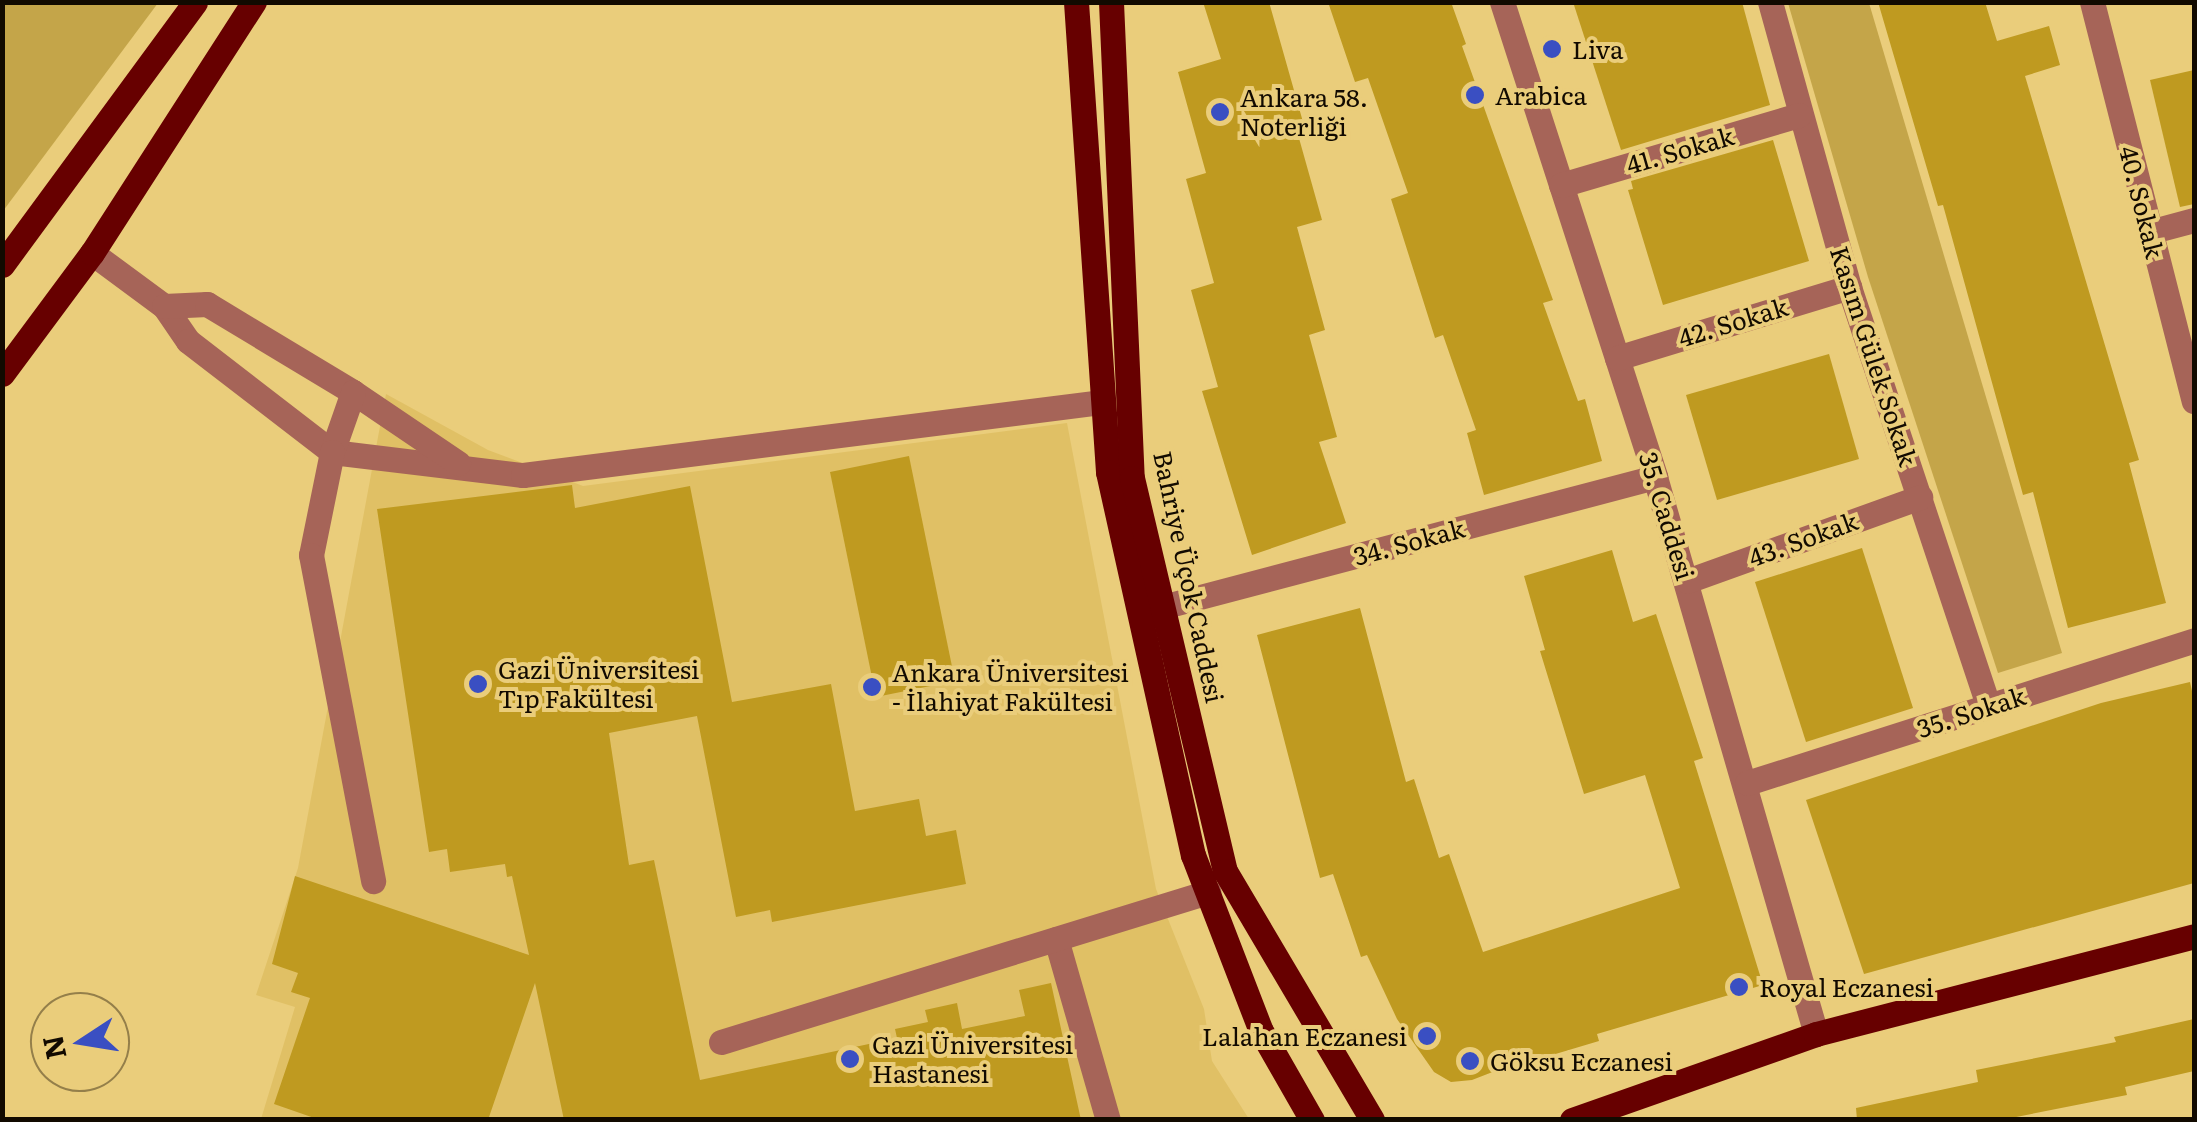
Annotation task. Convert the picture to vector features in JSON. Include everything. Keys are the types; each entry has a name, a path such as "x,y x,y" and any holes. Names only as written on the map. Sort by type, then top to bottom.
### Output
{"main road":[{"path":"2,374 92,253 254,2"},
{"path":"1076,2 1108,472 1193,855 1262,1031 1312,1120"},
{"name":"Bahriye Üçok Caddesi","path":"1111,2 1132,478 1162,607 1225,871 1372,1120"},
{"path":"2,265 188,5"},
{"path":"1572,1120 1816,1034 2194,936"}],"street":[{"name":"35. Caddesi","path":"1502,2 1687,581 1816,1034"},
{"name":"Kasım Gülek Sokak","path":"1770,2 1849,287 1988,706"},
{"name":"40. Sokak","path":"2092,2 2194,400"},
{"name":"41. Sokak","path":"1562,185 1800,115"},
{"path":"2149,232 2194,220"},
{"path":"92,253 164,306 188,341 332,452 523,475 1102,402"},
{"name":"42. Sokak","path":"1617,358 1849,287"},
{"path":"164,306 208,304 353,392 464,468"},
{"path":"353,392 332,452 311,554 372,881"},
{"name":"34. Sokak","path":"1162,607 1655,477"},
{"name":"43. Sokak","path":"1687,581 1920,497"},
{"name":"35. Sokak","path":"1746,783 2194,640"},
{"path":"721,1042 1208,892"},
{"path":"1056,939 1108,1120"}],"shaded area":[{"path":"2,3 158,3 3,211"},
{"path":"1788,3 1869,3 2062,653 1998,673 1868,277"},
{"path":"386,394 488,450 583,486 1067,423 1156,889 1204,1009 1212,1061 1249,1119 261,1119 295,1007 256,995 298,868"}],"building":[{"path":"1203,2 1269,2 1303,122 1295,124 1322,220 1297,227 1325,330 1309,335 1337,437 1319,442 1346,523 1252,555 1202,391 1218,387 1191,290 1214,283 1186,179 1206,173 1178,72 1221,59"},
{"path":"1328,2 1451,2 1466,44 1462,46 1553,300 1543,303 1578,401 1585,399 1602,461 1484,495 1467,433 1476,430 1443,335 1435,338 1391,199 1408,193 1368,78 1355,82"},
{"path":"1573,2 1742,2 1770,105 1621,150"},
{"path":"1878,2 1985,2 1997,41 2049,26 2060,65 2025,76 2139,460 2129,463 2166,603 2068,628 2033,492 2023,495 1943,205 1938,206"},
{"path":"2194,70 2194,204 2180,207 2150,80"},
{"path":"1773,140 1809,261 1663,305 1628,190 1633,189 1631,181"},
{"path":"1829,354 1859,459 1717,500 1686,395"},
{"path":"909,456 955,681 876,697 830,472"},
{"name":"Gazi Üniversitesi Tıp Fakültesi","path":"572,485 575,508 690,486 732,702 831,684 855,811 919,799 926,836 956,830 966,884 772,922 770,910 736,917 697,716 609,733 629,865 654,860 700,1080 897,1038 895,1029 928,1022 925,1010 957,1003 962,1029 1025,1016 1019,990 1051,983 1081,1120 564,1120 535,983 488,1120 320,1120 274,1104 310,998 291,992 298,973 272,964 295,876 529,955 512,876 507,877 505,864 450,872 447,849 429,852 377,509"},
{"path":"1862,548 1913,708 1806,742 1755,582"},
{"path":"1612,550 1633,622 1656,614 1703,758 1694,761 1763,985 1597,1034 1599,1041 1532,1061 1531,1057 1472,1080 1451,1082 1434,1072 1397,1019 1367,955 1361,957 1333,874 1320,878 1257,635 1360,608 1406,782 1414,779 1439,858 1449,854 1483,952 1680,888 1645,775 1584,794 1540,651 1545,650 1524,576"},
{"path":"2190,682 2194,700 2194,883 1864,974 1806,800 2101,703"},
{"path":"2194,1019 2194,1071 2125,1087 2127,1095 2001,1120 1857,1120 1856,1108 1978,1082 1976,1070 2116,1042 2114,1037"}],"place":[{"name":"Liva","path":"1552,49"},
{"name":"Arabica","path":"1475,95"},
{"name":"Ankara 58. Noterliği","path":"1220,112"},
{"name":"Gazi Üniversitesi Tıp Fakültesi","path":"478,684"},
{"name":"Ankara Üniversitesi - İlahiyat Fakültesi","path":"872,687"},
{"name":"Royal Eczanesi","path":"1739,987"},
{"name":"Lalahan Eczanesi","path":"1427,1036"},
{"name":"Gazi Üniversitesi Hastanesi","path":"850,1059"},
{"name":"Göksu Eczanesi","path":"1470,1061"}]}
